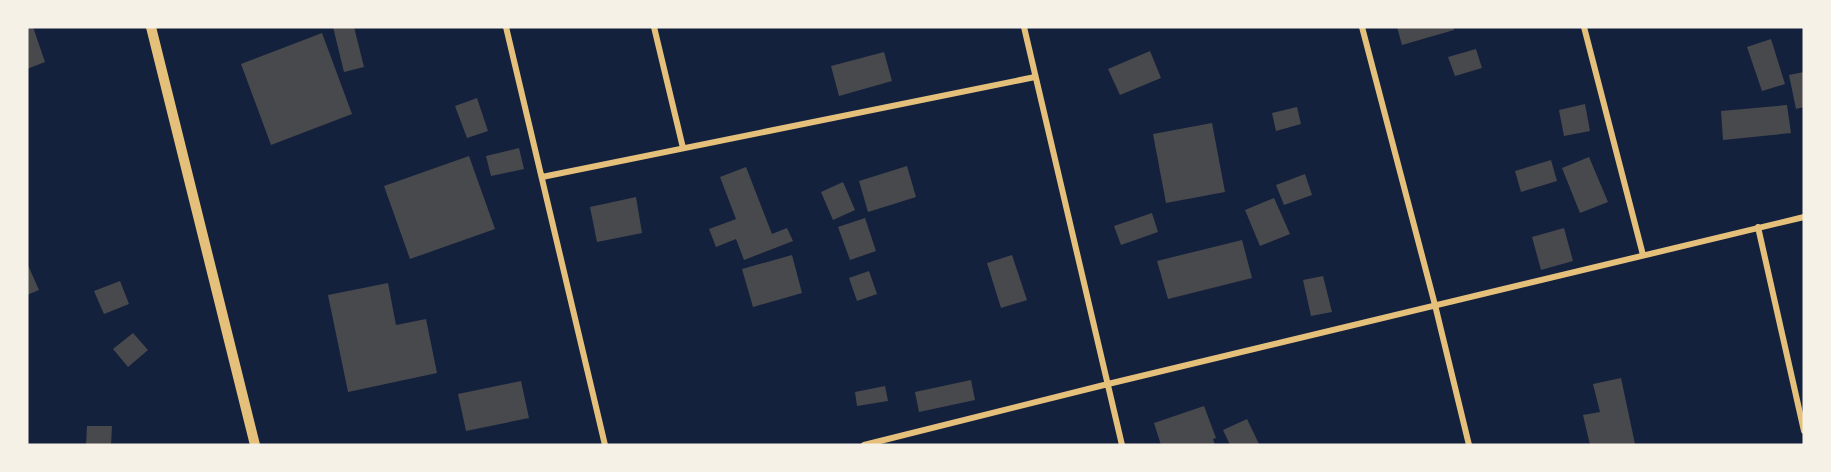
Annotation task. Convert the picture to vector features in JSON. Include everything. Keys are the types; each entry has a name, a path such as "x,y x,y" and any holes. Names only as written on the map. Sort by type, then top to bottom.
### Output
{"street":[{"path":"151,27 255,445"},
{"path":"506,27 605,445"},
{"path":"654,27 683,148"},
{"path":"1024,27 1122,445"},
{"path":"1362,27 1469,445"},
{"path":"1584,27 1643,255"},
{"path":"542,177 1035,77"},
{"path":"864,445 1804,217"},
{"path":"1758,227 1804,431"}],"building":[{"path":"27,27 33,27 45,62 27,69"},
{"path":"333,27 354,27 364,67 344,72"},
{"path":"1397,27 1453,27 1454,30 1402,45"},
{"path":"322,33 352,114 271,145 241,64"},
{"path":"1771,39 1785,84 1762,91 1747,47"},
{"path":"1476,49 1482,68 1455,76 1448,57"},
{"path":"1150,51 1161,78 1120,95 1108,69"},
{"path":"884,52 892,81 839,96 831,66"},
{"path":"1804,72 1804,107 1796,109 1789,75"},
{"path":"477,98 488,131 467,138 455,106"},
{"path":"1585,104 1590,131 1564,136 1559,110"},
{"path":"1787,105 1791,133 1723,140 1721,111"},
{"path":"1297,107 1301,124 1276,131 1272,113"},
{"path":"1212,123 1225,192 1166,203 1153,134"},
{"path":"519,148 524,169 491,176 486,156"},
{"path":"469,156 495,229 410,259 384,186"},
{"path":"1589,157 1608,202 1580,213 1562,168"},
{"path":"1551,160 1557,181 1521,192 1515,171"},
{"path":"907,166 916,197 868,212 859,181"},
{"path":"746,167 772,234 787,228 793,241 744,260 736,239 716,247 709,229 736,219 720,177"},
{"path":"1305,174 1312,195 1284,205 1276,185"},
{"path":"843,182 855,210 833,220 821,192"},
{"path":"636,197 642,233 597,242 590,207"},
{"path":"1274,198 1290,234 1260,246 1245,210"},
{"path":"1152,213 1158,232 1121,245 1114,226"},
{"path":"865,218 876,251 850,260 838,227"},
{"path":"1564,228 1573,261 1541,270 1532,237"},
{"path":"1242,240 1252,278 1168,299 1157,261"},
{"path":"792,255 802,293 753,307 742,269"},
{"path":"1012,255 1027,300 1001,308 987,263"},
{"path":"27,263 39,290 27,295"},
{"path":"869,271 877,294 857,301 849,278"},
{"path":"1323,276 1332,312 1311,316 1303,280"},
{"path":"120,281 129,304 104,314 94,291"},
{"path":"388,283 396,325 426,319 437,373 348,392 328,295"},
{"path":"133,333 148,350 128,367 113,349"},
{"path":"1621,378 1635,444 1590,445 1583,415 1600,412 1593,384"},
{"path":"971,380 975,400 919,412 915,392"},
{"path":"521,381 529,418 466,431 458,394"},
{"path":"885,386 888,401 857,406 855,392"},
{"path":"1204,406 1216,438 1213,439 1215,445 1161,445 1154,423"},
{"path":"1247,419 1259,444 1230,445 1223,430"},
{"path":"87,426 112,426 111,445 86,445"}]}
